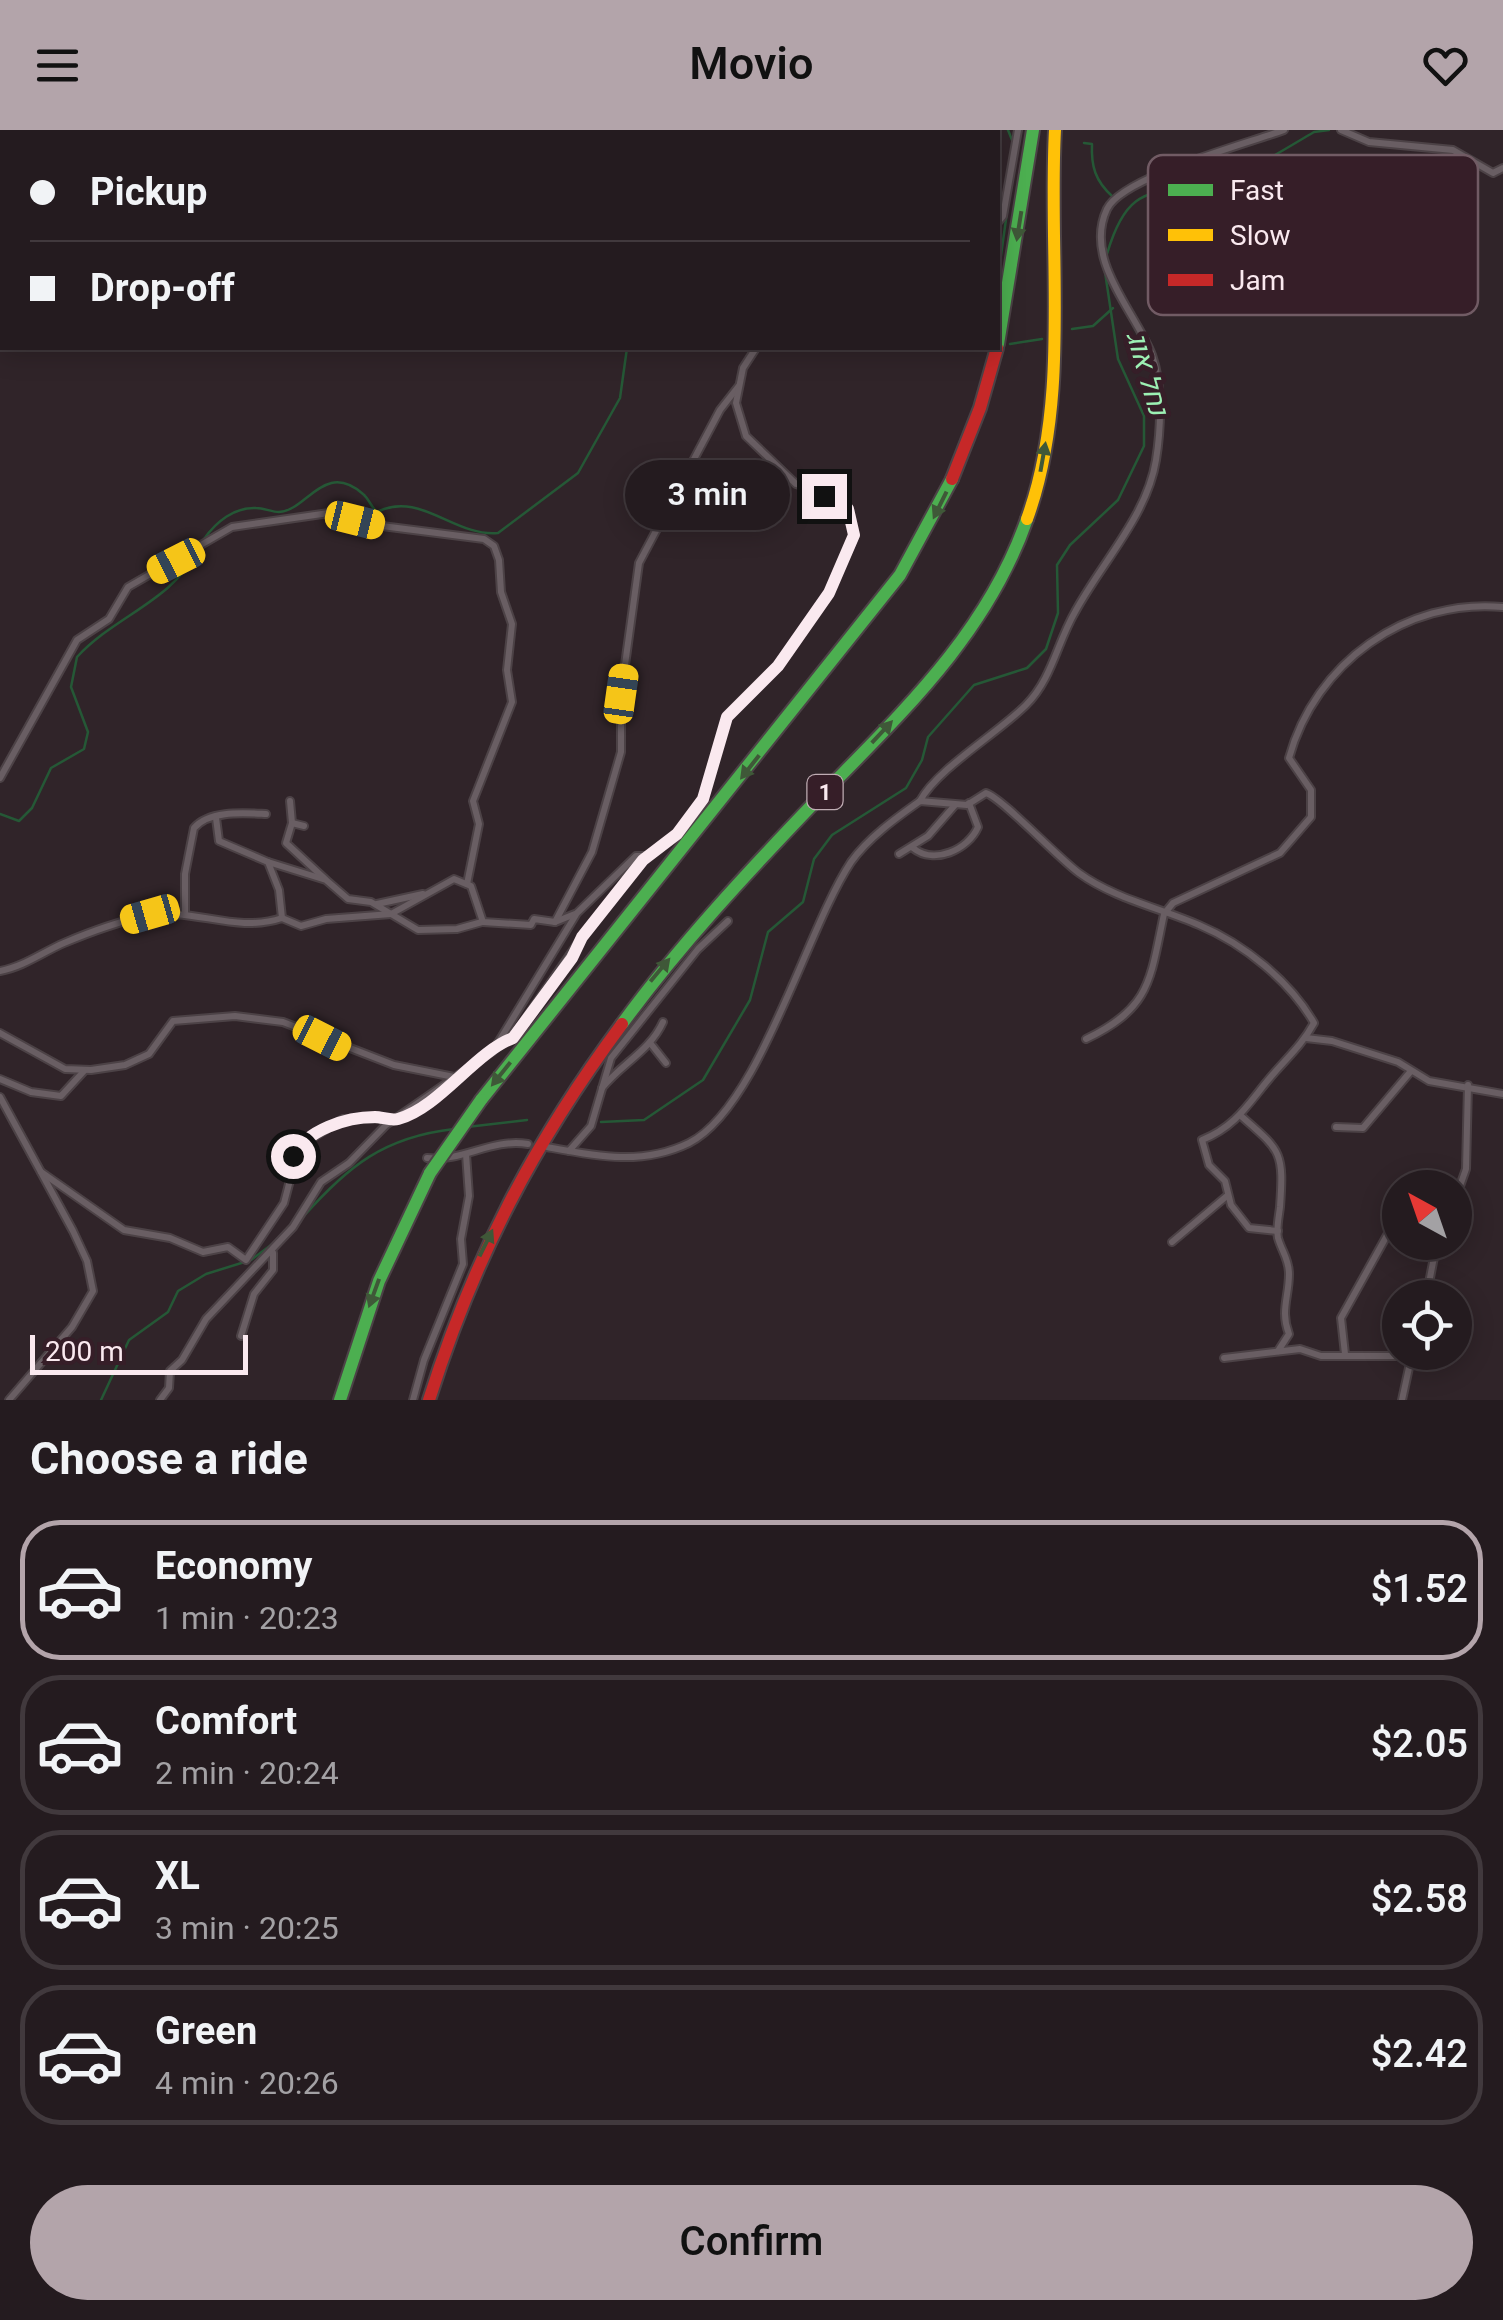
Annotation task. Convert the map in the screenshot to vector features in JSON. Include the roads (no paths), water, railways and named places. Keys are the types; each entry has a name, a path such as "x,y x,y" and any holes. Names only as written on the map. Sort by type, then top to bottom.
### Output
{"highway":[{"path":"1000,328 1033,130"},
{"name":"1","path":"429,1400 453,1320 486,1240 544,1135 595,1055 698,926 951,656 990,602 1013,559 1037,490 1048,419 1055,130"},
{"path":"340,1400 378,1281 429,1166 900,575 938,510 959,464 996,350"}],"street":[{"path":"1000,220 1018,130"},
{"path":"1210,155 1284,130"},
{"path":"1342,130 1347,136 1368,142 1400,142 1453,150 1462,155"},
{"path":"1478,164 1494,173 1503,168"},
{"path":"547,1146 626,1159 672,1149 706,1131 747,1075 853,860 1036,693 1078,604 1146,497 1158,443 1156,369 1105,259 1101,236 1107,210 1120,192 1148,176"},
{"path":"160,1400 169,1388 170,1371 182,1360 206,1319 273,1252 321,1182 396,1120 459,1078 520,1029 582,937 648,856 677,834 703,799 727,717 778,666 829,593 854,535 848,509 840,498 796,484 746,436 738,412 738,386 743,368 755,350"},
{"path":"555,922 592,852 621,752 621,694 639,563 686,472 738,386"},
{"path":"0,778 50,681 77,640 110,619 128,587 232,527 329,513 382,526 484,539 494,546 501,592 512,624 507,670 512,702 473,802 480,824 467,884 482,922"},
{"path":"1086,1040 1119,1024 1141,1003 1164,914 1183,896 1280,854 1311,817 1311,790 1288,758 1318,694 1360,650 1398,624 1428,612 1460,605 1503,607"},
{"path":"920,801 956,805 986,794 996,796 1031,834 1084,876 1164,914 1199,925 1254,958 1300,999 1314,1023 1306,1038 1241,1116 1224,1131 1202,1140 1209,1165 1224,1181 1228,1195 1249,1228 1278,1231"},
{"path":"290,801 292,823 286,843 348,899 376,904 430,893"},
{"path":"913,848 925,855 943,854 971,841 978,827 969,803"},
{"path":"900,854 913,848 956,805"},
{"path":"185,916 190,838 201,820 246,811 266,814"},
{"path":"216,818 219,840 268,862 326,880"},
{"path":"292,823 304,826"},
{"path":"497,1044 577,913 636,856 648,856"},
{"path":"268,862 282,918"},
{"path":"0,971 150,914 242,925 282,918 302,926 326,919 391,914 454,879 467,884"},
{"path":"376,904 418,930 433,932 482,922 531,926 534,919 555,922 577,913"},
{"path":"569,1151 591,1126 598,1093 612,1058 698,949 728,921"},
{"path":"0,1033 65,1069 85,1070 125,1065 149,1054 173,1020 235,1016 283,1022 394,1065 459,1078"},
{"path":"598,1093 617,1069 651,1044 663,1022"},
{"path":"1306,1038 1370,1052 1429,1082 1503,1094"},
{"path":"651,1044 666,1064"},
{"path":"0,1079 31,1092 61,1096 85,1070"},
{"path":"1336,1126 1363,1128 1410,1071"},
{"path":"1466,1170 1468,1086"},
{"path":"0,1097 87,1262 93,1290 72,1328 9,1400"},
{"path":"1241,1116 1270,1138 1278,1150 1278,1231 1288,1256 1289,1278 1282,1319 1289,1334 1278,1351"},
{"path":"41,1172 124,1230 170,1238 203,1252 228,1247 246,1260 284,1203 299,1146 343,1120 396,1120"},
{"path":"429,1166 490,1145 528,1144"},
{"path":"413,1400 424,1360 463,1264 461,1239 469,1196 466,1154"},
{"path":"1172,1242 1228,1195"},
{"path":"1345,1354 1341,1318 1382,1244"},
{"path":"241,1336 254,1294 273,1270 273,1252"},
{"path":"1224,1358 1278,1351 1382,1354"},
{"path":"1402,1400 1408,1370"}],"waterway":[{"path":"1008,130 1014,145"},
{"name":"נחל אוג","path":"1274,155 1314,132 1329,130"},
{"path":"1084,143 1092,144 1095,173 1113,197"},
{"name":"נחל אוג","path":"1107,254 1127,211 1148,195"},
{"path":"1000,263 1008,205"},
{"name":"נחל אוג","path":"601,1122 644,1120 703,1080 750,1000 768,932 803,902 814,859 832,835 906,788 922,760 928,737 974,685 1027,668 1046,649 1058,613 1057,565 1070,545 1118,500 1144,446 1144,416 1118,359 1105,272"},
{"path":"1072,329 1093,326 1113,308"},
{"path":"1010,344 1042,339"},
{"path":"204,539 233,513 248,508 289,510 327,484 337,482 363,494 377,512 408,507 467,528 498,533 578,473 620,398 627,350"},
{"path":"0,814 19,821 32,808 51,768 84,749 88,732 71,687 77,657 173,583 198,550"},
{"name":"נחל אוג","path":"467,1127 527,1120"},
{"name":"נחל אוג","path":"303,1217 369,1157 407,1139 454,1129"},
{"name":"נחל אוג","path":"101,1400 129,1340 168,1312 178,1291 206,1274 251,1260 275,1242"}]}
